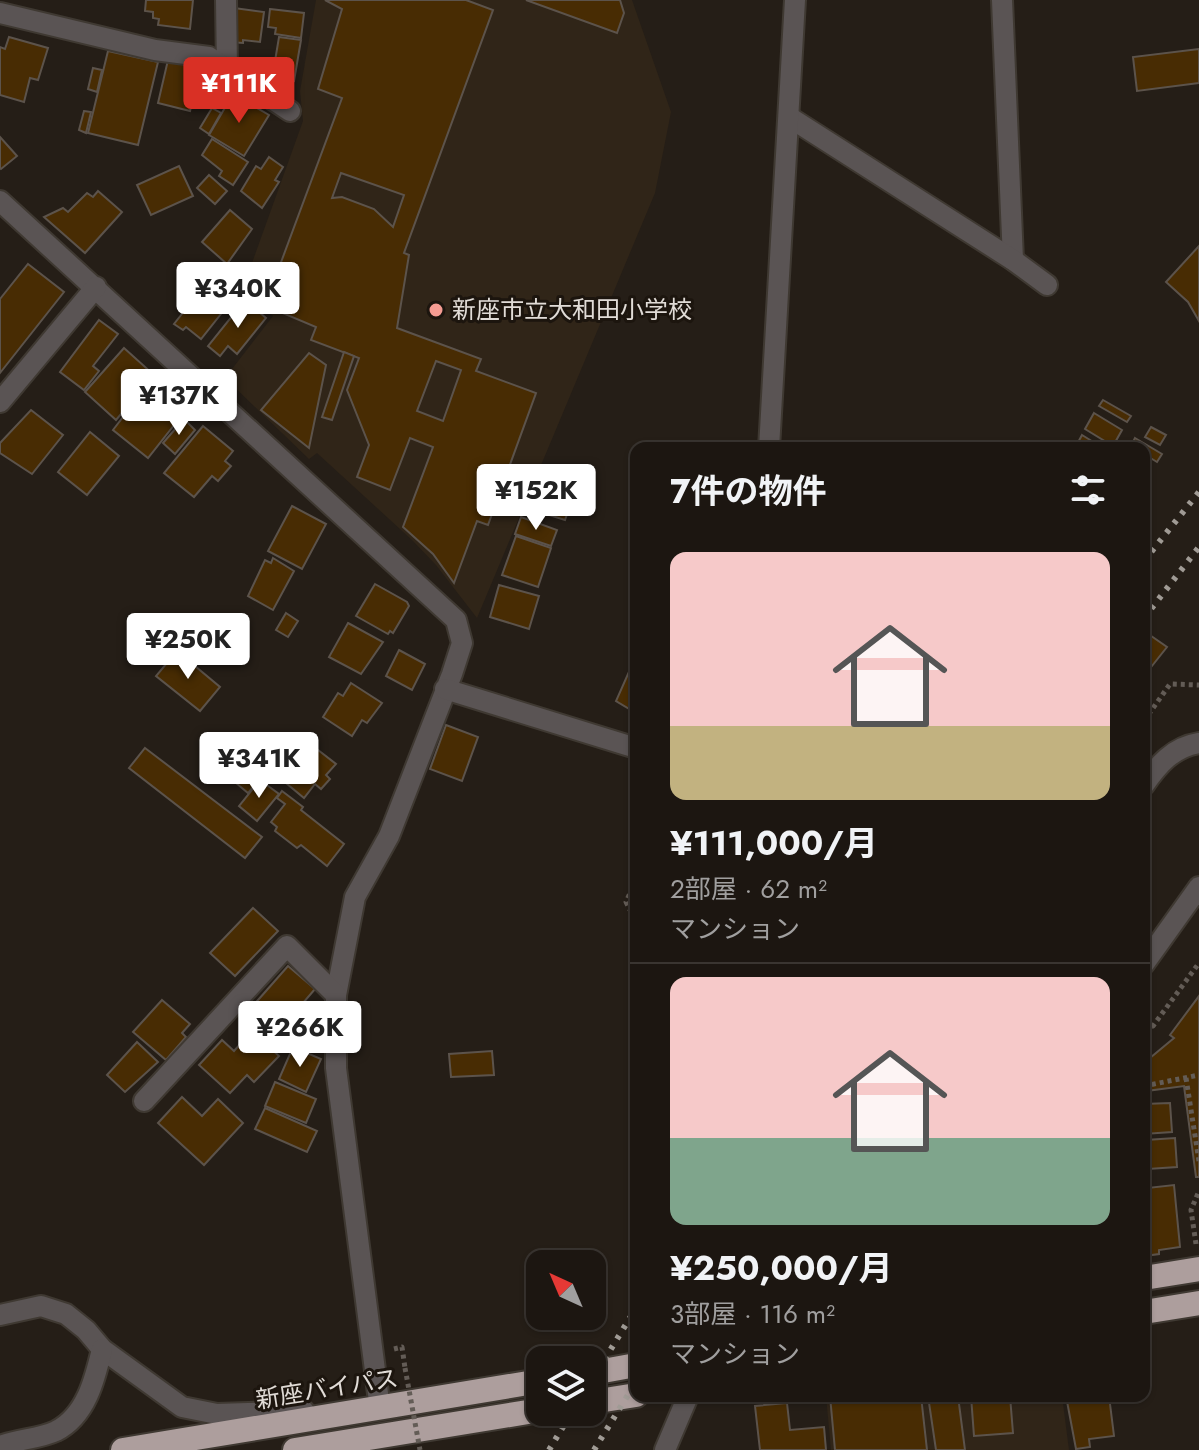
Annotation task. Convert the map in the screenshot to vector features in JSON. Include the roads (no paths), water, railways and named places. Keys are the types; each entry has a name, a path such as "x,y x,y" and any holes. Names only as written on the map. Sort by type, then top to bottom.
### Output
{"highway":[{"path":"1150,1277 1199,1269"},
{"path":"1150,1311 1199,1303"},
{"path":"606,1370 630,1366"},
{"name":"新座バイパス","path":"123,1450 526,1383"},
{"path":"606,1400 630,1396"},
{"path":"295,1450 526,1412"}],"street":[{"path":"226,0 227,69"},
{"path":"769,442 795,0"},
{"path":"1002,0 1013,260"},
{"path":"0,13 155,50 209,57 290,111"},
{"path":"789,117 1047,285"},
{"path":"0,201 456,620 462,643 389,836 355,897 336,995 336,1068 380,1409 217,1414 182,1407 102,1349 86,1330 66,1314 41,1306 0,1315"},
{"path":"0,402 96,287"},
{"path":"445,689 630,746"},
{"path":"1150,777 1175,751 1199,743"},
{"path":"1150,956 1199,887"},
{"path":"144,1101 287,946 336,995"},
{"path":"0,1446 56,1431 76,1414 91,1391 102,1349"},
{"path":"665,1450 685,1402"}],"railway":[{"path":"1150,553 1199,492"},
{"path":"1150,610 1199,547"},
{"path":"606,1357 630,1318"},
{"path":"594,1450 630,1392"},
{"path":"549,1450 564,1426"}],"place":[{"name":"新座市立大和田小学校","path":"436,310"}]}
